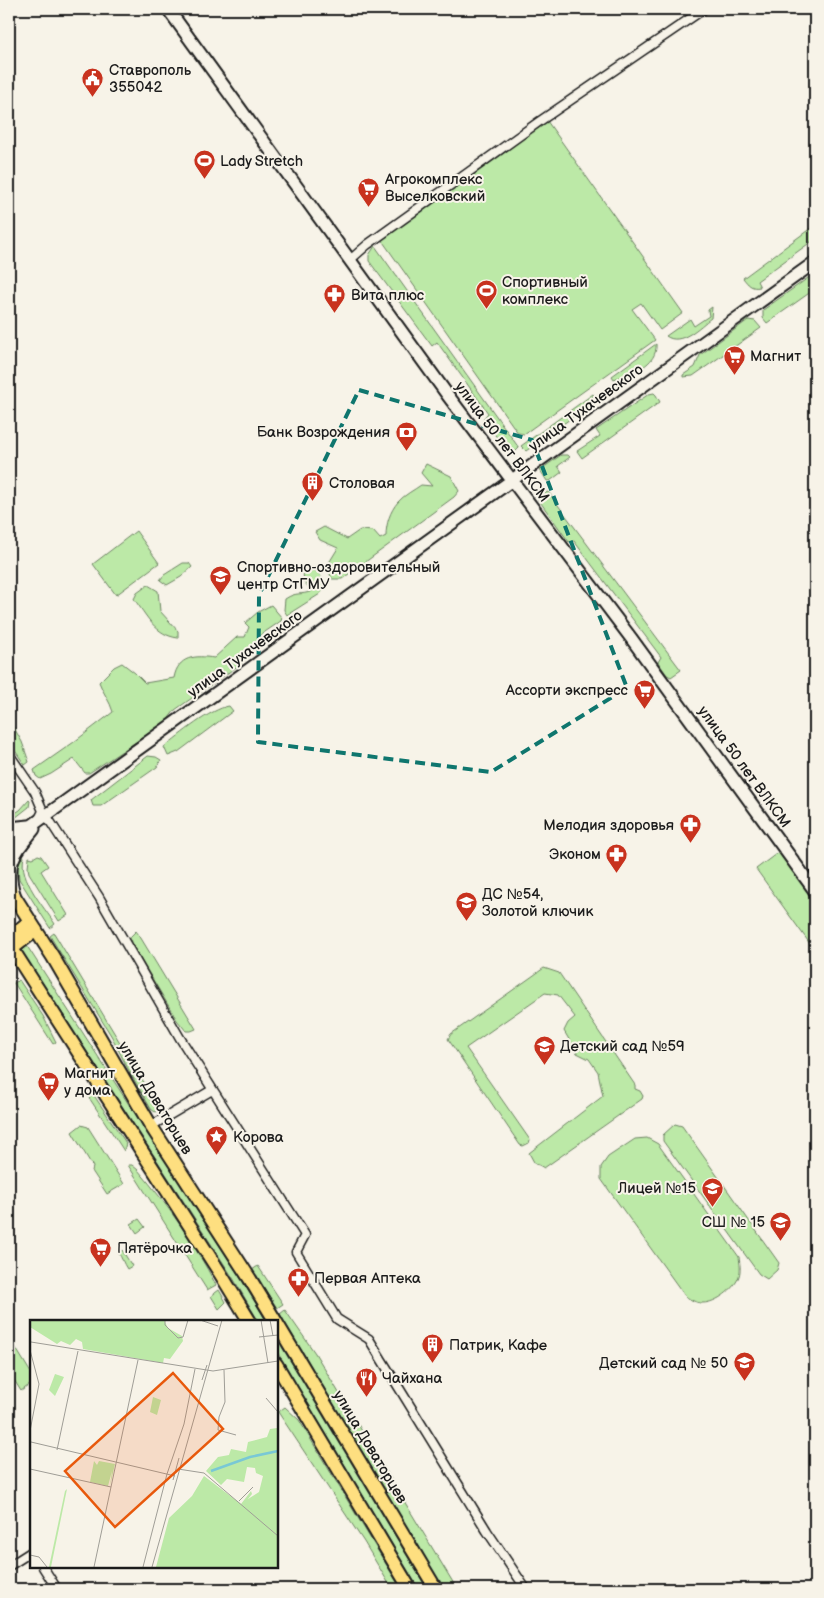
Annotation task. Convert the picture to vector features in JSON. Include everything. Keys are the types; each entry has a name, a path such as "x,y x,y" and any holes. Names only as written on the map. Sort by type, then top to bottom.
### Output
{"main road":[{"name":"улица Доваторцев","path":"12,894 53,957 151,1126 250,1278 275,1320"},
{"path":"33,925 10,943 24,969 249,1320"},
{"path":"9,963 24,969"},
{"name":"улица Доваторцев","path":"278,1325 436,1589"},
{"path":"278,1367 410,1589"}],"street":[{"name":"улица 50 лет ВЛКСМ","path":"168,9 443,389 641,653 815,891"},
{"path":"350,260 540,121 704,9"},
{"name":"улица Тухачевского","path":"9,842 815,262"},
{"path":"9,754 34,792 43,812 13,857 11,874 12,894"},
{"path":"9,828 39,820"},
{"path":"39,820 99,898 180,1038 305,1235 296,1252 337,1319 369,1339 526,1589"},
{"path":"151,1126 212,1090"},
{"path":"9,1566 30,1553"},
{"path":"44,1568 57,1589"}],"highlighted area":[{"path":"359,390 532,440 627,688 491,772 258,742 259,595"}],"green space":[{"path":"547,121 683,313 660,330 641,303 632,309 655,340 524,434 518,433 381,239"},
{"path":"815,225 815,239 757,281 760,287 752,287 743,278"},
{"path":"375,246 519,448 511,456 483,419 488,413 437,342 432,346 369,261 369,255"},
{"path":"815,273 815,289 767,323 763,318 763,310"},
{"path":"712,307 711,318 690,334 678,339 666,336 690,319 694,326 709,316 708,310"},
{"path":"748,320 755,321 761,328 693,376 683,377 683,375 695,367 700,355"},
{"path":"656,344 653,358 642,368 614,379 612,376"},
{"path":"654,393 660,402 582,458 577,451 600,436 596,430 649,394"},
{"path":"593,394 581,411 526,451 521,446"},
{"path":"561,455 568,455 570,457 558,466 562,472 550,481 547,481 540,470"},
{"path":"426,464 451,476 459,491 454,497 342,579 332,579 327,566 338,548 320,540 315,532 324,527 347,539 360,530 373,531 380,539 386,536 389,518 398,502 421,485 432,486 421,473"},
{"path":"547,492 681,670 671,677 667,675 658,662 661,657 574,541 569,542 538,499"},
{"path":"136,531 159,563 116,595 93,564"},
{"path":"183,563 189,563 192,567 181,577 167,585 160,580 164,575"},
{"path":"311,569 319,572 326,586 320,594 287,615 284,610 285,599 293,595 312,591 304,582 303,572"},
{"path":"148,585 158,591 160,611 178,631 178,638 157,629 134,599 137,593"},
{"path":"271,605 282,618 281,621 259,636 256,646 242,663 175,710 166,722 89,773 85,773 74,759 40,779 36,776 34,770 113,712 99,682 114,667 122,663 145,683 174,678 179,665 183,661 194,657 214,658 237,637 245,637 249,627 245,623 258,612"},
{"path":"229,706 233,711 178,752 168,756 164,747 204,717"},
{"path":"9,719 22,742 29,762 25,765 9,742"},
{"path":"148,756 161,760 157,767 101,806 93,806 91,800"},
{"path":"29,800 29,807 9,821 9,817 20,810"},
{"path":"780,851 814,901 810,917 815,924 815,947 813,948 756,869"},
{"path":"22,854 28,883 55,924 50,928 19,879 18,867"},
{"path":"38,855 41,856 48,866 41,871 68,915 59,921 29,873 29,857 33,858"},
{"path":"136,931 196,1029 186,1031 177,1020 131,943 130,937"},
{"path":"54,933 160,1109 155,1112 151,1109 112,1037 50,936"},
{"path":"27,946 266,1320 258,1320 233,1278 22,951"},
{"path":"544,968 559,973 635,1085 635,1089 640,1091 643,1096 642,1099 544,1168 535,1164 529,1153 603,1096 598,1072 589,1059 577,1053 564,1031 568,1023 575,1017 558,995 545,993 466,1048 530,1140 529,1143 523,1146 520,1145 448,1039 451,1034"},
{"path":"19,980 43,1016 56,1042 53,1044 14,983"},
{"path":"84,1090 93,1094 126,1143 124,1151"},
{"path":"675,1124 682,1126 779,1263 777,1270 767,1279 759,1274 663,1141 663,1135"},
{"path":"81,1125 88,1127 124,1184 107,1194 92,1171 93,1167 72,1132"},
{"path":"647,1138 658,1144 739,1257 740,1271 737,1281 734,1286 714,1301 700,1303 685,1296 601,1179 601,1167 608,1157 635,1139"},
{"path":"128,1165 132,1165 138,1170 160,1197 190,1239 216,1285 207,1290"},
{"path":"139,1219 145,1227 137,1233 131,1224"},
{"path":"122,1250 132,1266 127,1269 118,1252"},
{"path":"258,1266 283,1304 277,1308 252,1270"},
{"path":"219,1290 226,1302 219,1309 211,1296"},
{"path":"285,1310 315,1353 457,1589 444,1589 280,1314"},
{"path":"9,1337 30,1371 30,1385 21,1391 9,1372"},
{"path":"278,1340 427,1589 419,1589 278,1353"},
{"path":"285,1407 299,1420 401,1589 392,1589 364,1542 278,1412"}],"place":[{"name":"Ставрополь 355042","path":"93,98"},
{"name":"Lady Stretch","path":"204,180"},
{"name":"Агрокомплекс Выселковский","path":"369,207"},
{"name":"Спортивный комплекс","path":"486,310"},
{"name":"Вита плюс","path":"335,314"},
{"name":"Магнит","path":"734,375"},
{"name":"Банк Возрождения","path":"406,451"},
{"name":"Столовая","path":"313,502"},
{"name":"Спортивно-оздоровительный центр СтГМУ","path":"221,595"},
{"name":"Ассорти экспресс","path":"644,709"},
{"name":"Мелодия здоровья","path":"690,844"},
{"name":"Эконом","path":"617,873"},
{"name":"ДС №54, Золотой ключик","path":"466,922"},
{"name":"Детский сад №59","path":"544,1065"},
{"name":"Магнит у дома","path":"48,1101"},
{"name":"Корова","path":"217,1156"},
{"name":"Лицей №15","path":"712,1207"},
{"name":"СШ № 15","path":"781,1241"},
{"name":"Пятёрочка","path":"101,1267"},
{"name":"Первая Аптека","path":"298,1297"},
{"name":"Патрик, Кафе","path":"433,1364"},
{"name":"Детский сад № 50","path":"744,1382"},
{"name":"Чайхана","path":"366,1397"}]}
